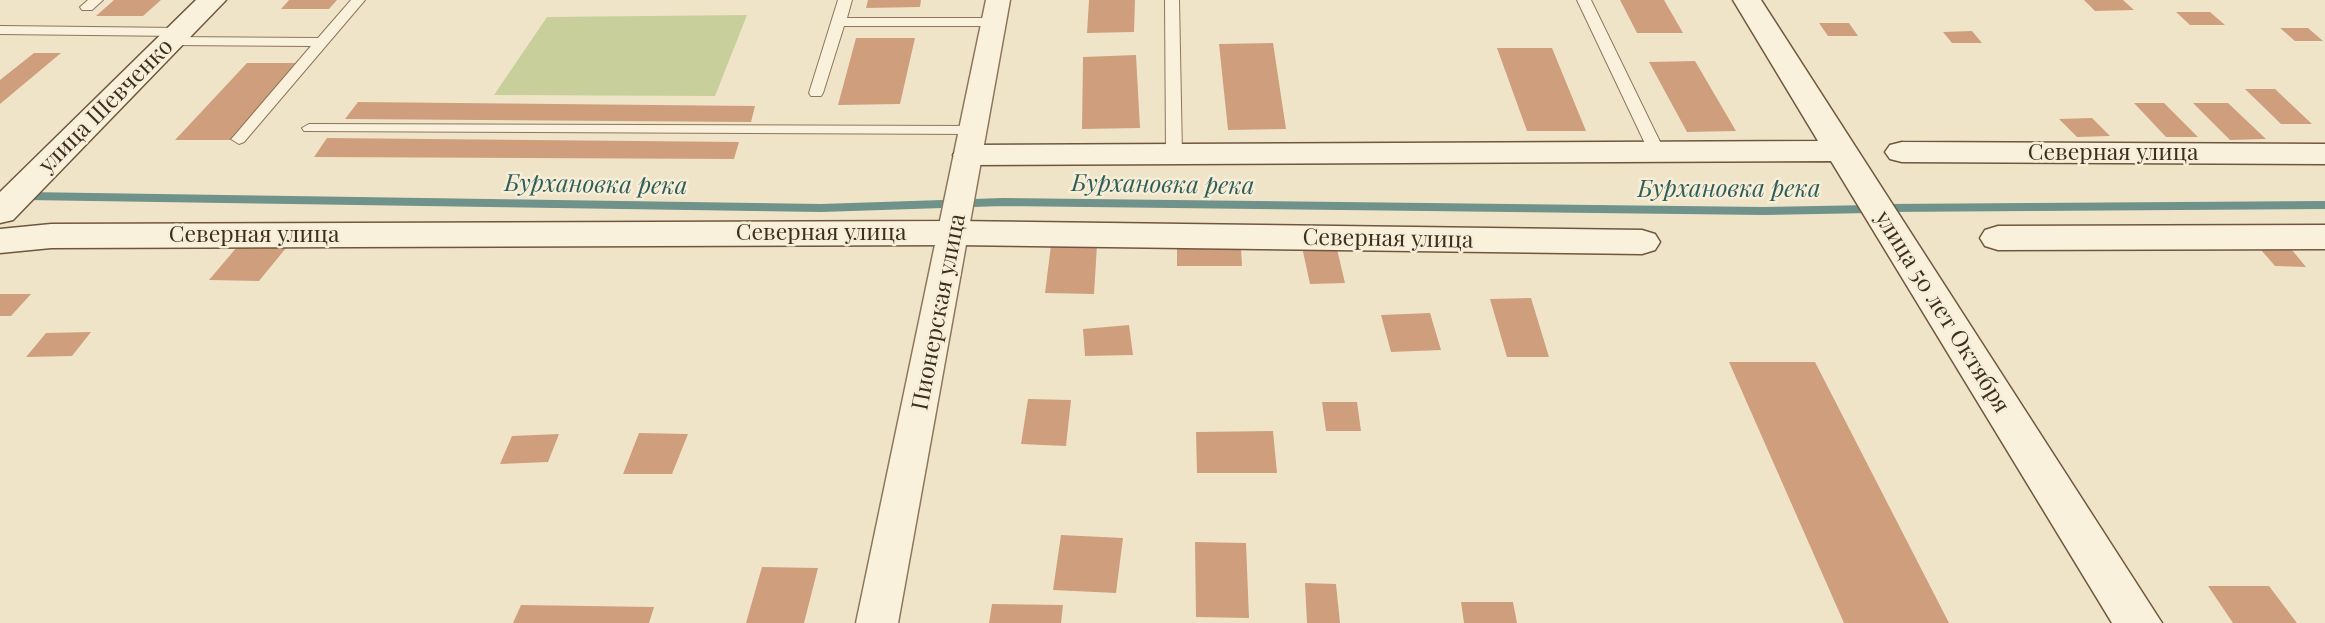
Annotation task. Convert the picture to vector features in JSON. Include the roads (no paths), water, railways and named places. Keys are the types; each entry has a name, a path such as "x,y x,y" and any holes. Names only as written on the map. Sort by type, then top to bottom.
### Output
{"street":[{"name":"улица Шевченко","path":"0,212 212,0"},
{"name":"улица 50 лет Октября","path":"1747,0 2138,623"},
{"name":"Пионерская улица","path":"877,623 955,233 996,11"},
{"path":"972,143 1174,154 1842,151"},
{"name":"Северная улица","path":"1902,152 2325,154"},
{"name":"Северная улица","path":"0,241 65,236 955,233 1642,242"},
{"path":"1998,238 2325,237"}],"lane":[{"path":"239,139 358,0"},
{"path":"817,93 845,0"},
{"path":"1172,0 1174,154"},
{"path":"1584,0 1657,152"},
{"path":"839,22 996,11"},
{"path":"0,30 322,42"},
{"path":"309,128 972,143"}],"waterway":[{"name":"Бурхановка река","path":"26,196 821,208 1003,202 1764,211 1871,209"},
{"name":"Бурхановка река","path":"1885,208 2325,205"}]}
